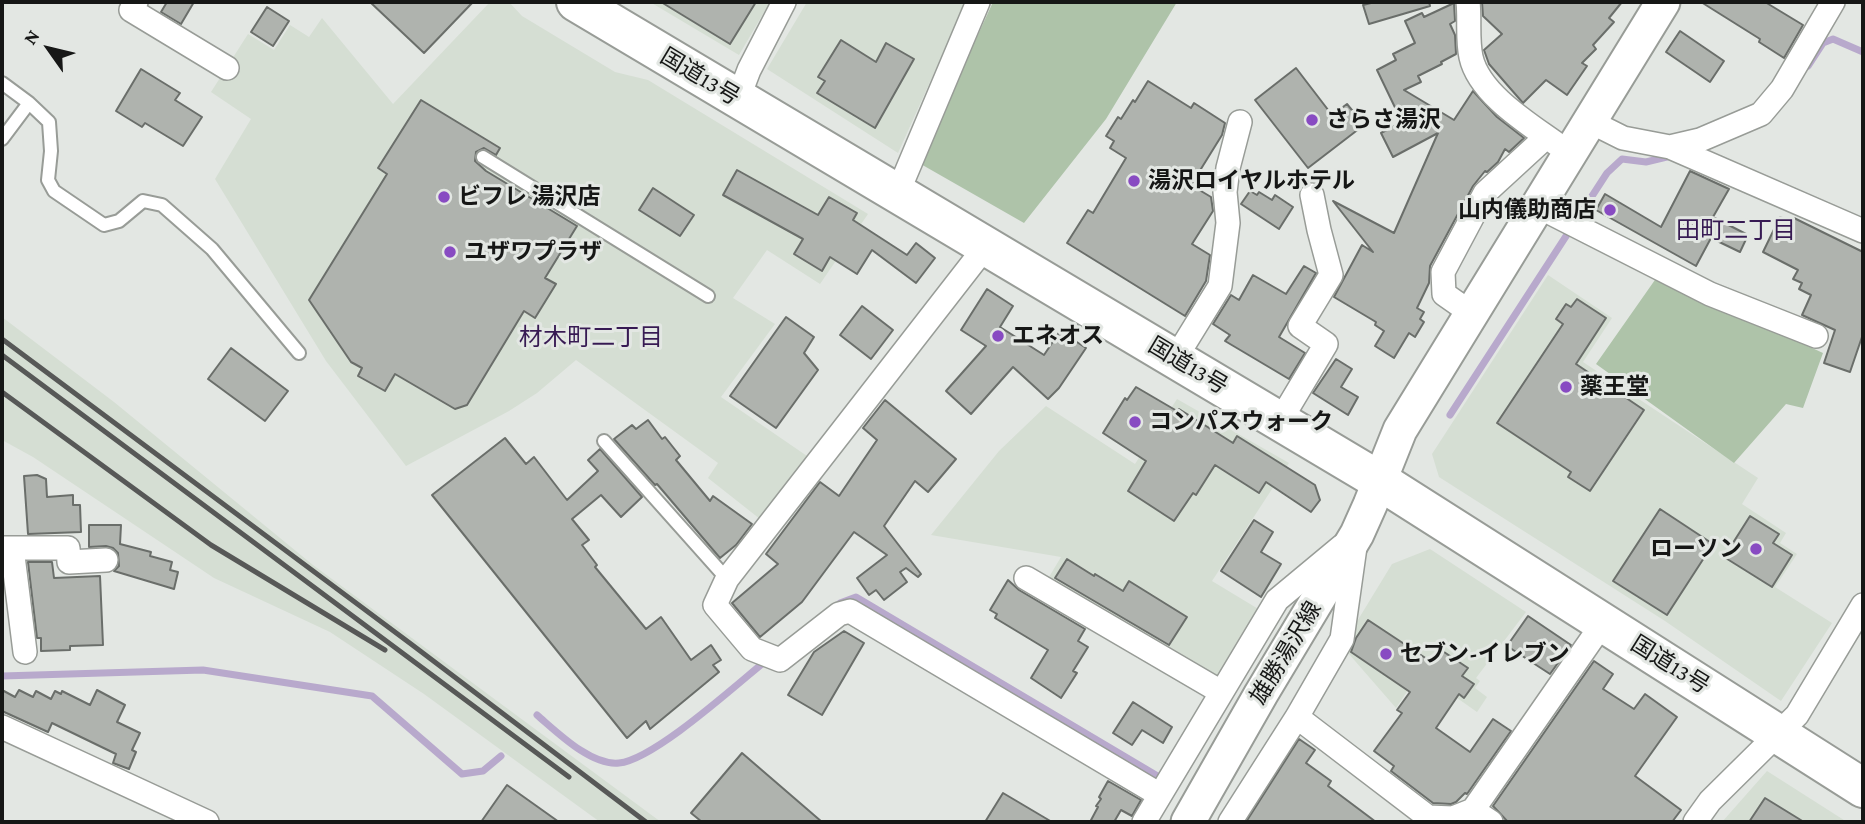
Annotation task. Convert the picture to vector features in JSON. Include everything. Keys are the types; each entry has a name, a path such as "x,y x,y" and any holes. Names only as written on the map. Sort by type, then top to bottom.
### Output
{"highway":[{"name":"国道13号","path":"576,2 1380,481 1863,788"}],"street":[{"path":"136,2 131,10 226,68"},
{"path":"737,99 784,2"},
{"path":"898,192 978,2"},
{"path":"1468,2 1471,57 1479,75 1503,103 1558,145 1485,193 1443,272 1444,294 1471,313"},
{"name":"雄勝湯沢線","path":"1188,822 1357,534 1400,430 1537,206 1558,145 1589,121 1663,2"},
{"path":"1670,147 1700,140 1761,114 1782,89 1833,2"},
{"path":"1589,121 1623,138 1670,147 1863,231"},
{"path":"1175,359 1220,286 1228,223 1225,191 1240,122"},
{"path":"1280,421 1325,344 1300,326 1331,275 1318,230 1312,195"},
{"path":"1537,206 1710,293 1816,336"},
{"path":"986,246 727,579 715,605 752,649 779,660 839,614 850,611 1160,795"},
{"path":"1144,822 1277,600 1357,534"},
{"path":"1230,822 1342,639 1357,534"},
{"path":"25,652 7,548 68,548 69,562 106,560"},
{"path":"1026,578 1221,692"},
{"path":"1695,822 1710,802 1797,715 1863,605"},
{"path":"1297,716 1428,817 1482,816 1603,623"},
{"path":"2,727 207,822"}],"lane":[{"path":"2,83 49,122 51,150 48,180 54,191 104,225 119,221 143,201 162,205 212,249 299,353"},
{"path":"2,139 29,103"},
{"path":"483,157 708,296"},
{"path":"604,441 727,579"}],"shaded area":[{"path":"490,2 509,2 522,16 615,72 648,80 868,214 820,284 767,250 733,298 775,324 721,397 807,456 760,519 708,478 718,463 576,360 537,393 509,411 406,466 326,361 215,179 251,119 211,92 248,34 274,50 290,25 309,37 322,18 393,104"},
{"path":"650,2 770,2 739,55"},
{"path":"807,2 966,2 898,153 767,69"},
{"path":"1548,275 1612,318 1583,362 1758,478 1742,504 1786,533 1780,543 1797,554 1775,587 1832,623 1781,701 1665,621 1439,477 1432,454"},
{"path":"2,317 114,402 313,565 661,822 600,822 424,694 330,632 214,578 33,457 2,440"},
{"path":"1177,399 1289,463 1212,581 1260,610 1216,682 1046,582 1061,557 931,535 999,451 1046,406 1135,464"},
{"path":"1430,549 1526,612 1476,678 1480,681 1475,688 1487,697 1477,712 1420,672 1396,708 1342,646 1392,564"},
{"path":"1767,771 1847,822 1722,822"}],"green space":[{"path":"993,2 1177,2 1106,119 1024,223 919,163"},
{"path":"1657,277 1823,353 1803,408 1786,404 1734,463 1596,364"}],"building":[{"path":"167,2 194,2 181,24 161,12"},
{"path":"370,2 473,2 424,53"},
{"path":"661,2 756,2 730,44"},
{"path":"1375,2 1429,2 1430,6 1369,24 1363,5"},
{"path":"1482,2 1622,2 1609,18 1614,22 1593,45 1596,49 1582,63 1587,66 1567,95 1546,80 1523,103 1489,64 1484,50 1502,34 1483,16"},
{"path":"1701,2 1765,2 1803,25 1784,58 1759,42 1760,39"},
{"path":"1454,3 1455,21 1450,24 1455,35 1456,54 1418,76 1421,82 1404,90 1454,120 1473,91 1497,117 1524,138 1509,152 1505,149 1498,162 1485,171 1473,186 1430,266 1429,283 1417,308 1424,312 1420,319 1424,322 1415,337 1409,333 1394,358 1375,346 1384,331 1375,325 1376,322 1334,297 1362,245 1373,252 1333,201 1394,233 1438,133 1393,157 1381,133 1402,122 1377,70 1396,60 1393,54 1415,43 1405,21 1422,13 1424,17"},
{"path":"267,7 289,21 273,46 251,32"},
{"path":"1680,31 1724,61 1710,82 1666,52"},
{"path":"841,40 876,62 886,43 914,59 875,128 817,93 825,81 818,77"},
{"name":"さらさ湯沢","path":"1296,68 1332,115 1347,104 1364,125 1308,168 1255,100"},
{"path":"141,69 180,93 175,100 202,117 183,146 145,123 142,127 116,111"},
{"name":"湯沢ロイヤルホテル","path":"1148,81 1191,108 1194,103 1225,123 1222,135 1191,185 1211,197 1213,211 1192,244 1210,255 1206,281 1185,316 1067,243 1088,210 1093,213 1126,158 1110,148 1114,141 1106,136 1118,117 1121,119 1133,100 1135,102"},
{"name":"ユザワプラザ","path":"421,100 500,148 496,155 484,148 476,152 475,161 486,171 577,226 545,278 556,284 535,318 524,311 467,405 455,409 395,374 385,391 358,376 362,368 351,362 309,300 387,174 378,168"},
{"path":"737,170 818,215 829,197 857,213 853,220 907,255 916,243 935,258 916,283 872,250 857,274 830,257 822,271 794,254 803,239 723,195"},
{"path":"1690,171 1729,189 1713,217 1748,235 1740,252 1711,238 1696,266 1596,210 1605,194 1661,227"},
{"path":"653,188 694,215 680,236 639,210"},
{"path":"1250,191 1257,195 1259,192 1272,200 1275,195 1293,207 1279,229 1241,204"},
{"path":"1780,217 1792,222 1794,218 1863,252 1863,334 1850,372 1824,363 1835,330 1802,315 1811,295 1799,289 1802,283 1793,279 1798,270 1763,252"},
{"path":"1304,266 1316,273 1279,337 1305,353 1289,379 1225,341 1230,335 1213,324 1231,295 1239,300 1253,275 1286,294"},
{"path":"987,289 1013,306 1000,327 1044,355 1060,331 1086,348 1059,388 1048,399 1013,367 971,414 946,391 986,346 961,330"},
{"name":"薬王堂","path":"1577,299 1606,318 1576,364 1644,410 1590,491 1568,477 1571,472 1497,423 1563,324 1556,319 1566,304 1571,307"},
{"path":"862,306 893,330 871,359 840,335"},
{"path":"786,317 814,337 804,353 818,370 776,428 730,396"},
{"path":"231,348 288,391 265,421 208,379"},
{"path":"1336,359 1352,369 1341,387 1358,397 1348,415 1313,393"},
{"path":"1136,387 1177,411 1179,409 1233,443 1237,436 1315,485 1320,500 1311,512 1266,482 1259,493 1215,465 1196,495 1193,493 1174,521 1128,491 1146,461 1103,433 1125,398 1127,400"},
{"path":"885,400 956,459 928,492 915,481 884,526 921,574 918,577 906,568 900,572 907,582 884,600 876,590 869,595 857,578 887,555 854,532 802,602 760,637 732,603 778,564 766,554 820,482 839,496 877,440 863,428"},
{"path":"648,420 662,439 665,437 680,456 676,460 710,501 713,496 752,524 736,545 720,558 657,484 655,485 614,439 632,425 636,429"},
{"path":"505,438 526,464 534,457 567,500 598,471 588,460 600,449 642,497 621,517 601,495 572,519 589,540 582,545 597,565 595,567 646,629 661,617 691,660 711,645 721,660 713,665 719,672 650,729 646,721 627,738 432,495"},
{"path":"37,475 46,479 47,497 73,495 73,505 80,505 81,532 28,534 24,476"},
{"path":"1660,509 1713,544 1667,615 1613,581"},
{"name":"ローソン","path":"1750,516 1779,534 1773,543 1792,555 1772,587 1724,557"},
{"path":"1254,520 1273,532 1261,552 1281,564 1261,597 1221,571"},
{"path":"89,525 121,525 120,544 151,552 150,556 172,562 170,570 178,572 174,589 114,571 119,566 118,553 106,546 89,547"},
{"path":"1067,559 1123,591 1129,581 1187,617 1169,645 1055,578"},
{"path":"28,562 52,562 54,578 100,576 103,645 70,646 70,650 41,651"},
{"path":"1008,580 1019,590 1085,629 1078,641 1088,647 1073,671 1077,673 1061,698 1031,678 1048,650 995,618 997,614 990,610"},
{"path":"1528,616 1571,645 1550,674 1507,646"},
{"path":"1368,620 1433,663 1441,650 1468,668 1462,676 1474,684 1464,698 1459,694 1436,728 1470,752 1493,719 1511,731 1467,794 1456,802 1433,803 1391,771 1394,766 1374,751 1402,713 1397,710 1410,692 1351,652 1356,638"},
{"path":"844,631 864,643 822,715 788,695 814,652"},
{"path":"1594,661 1613,674 1603,689 1634,709 1645,694 1677,717 1635,776 1681,810 1672,822 1508,822 1493,806"},
{"path":"2,690 15,697 19,690 33,697 36,691 51,699 55,691 61,694 62,691 90,705 97,690 125,705 117,722 140,733 132,750 136,752 129,769 113,763 116,754 52,723 48,732 2,711"},
{"path":"1133,702 1172,727 1163,743 1142,730 1132,745 1113,733"},
{"path":"1299,739 1315,750 1306,763 1331,781 1328,786 1376,822 1246,822"},
{"path":"742,753 822,822 702,822 691,813"},
{"path":"1108,781 1141,800 1132,816 1121,810 1114,822 1090,822 1101,799 1099,797"},
{"path":"507,785 559,822 481,822"},
{"path":"1003,793 1052,822 985,822"},
{"path":"1765,798 1804,822 1749,822"}],"waterway":[{"path":"1808,66 1823,43 1833,39 1863,52"},
{"path":"1450,415 1607,173 1622,159 1646,162 1675,155"},
{"path":"840,603 856,597 1166,781"},
{"path":"537,715 586,754 619,763 653,749 768,659"},
{"path":"2,676 203,670 372,696 462,774 483,771 501,756"}],"railway":[{"path":"2,339 646,822"},
{"path":"2,355 569,777"},
{"path":"2,392 211,545 385,650"}],"place":[{"name":"さらさ湯沢","path":"1312,120"},
{"name":"湯沢ロイヤルホテル","path":"1134,181"},
{"name":"ビフレ 湯沢店","path":"444,197"},
{"name":"山内儀助商店","path":"1610,210"},
{"name":"ユザワプラザ","path":"450,252"},
{"name":"エネオス","path":"998,336"},
{"name":"薬王堂","path":"1566,387"},
{"name":"コンパスウォーク","path":"1135,422"},
{"name":"ローソン","path":"1756,549"},
{"name":"セブン-イレブン","path":"1386,654"}],"district":[{"name":"田町二丁目","path":"1736,231"},
{"name":"材木町二丁目","path":"591,338"}]}
